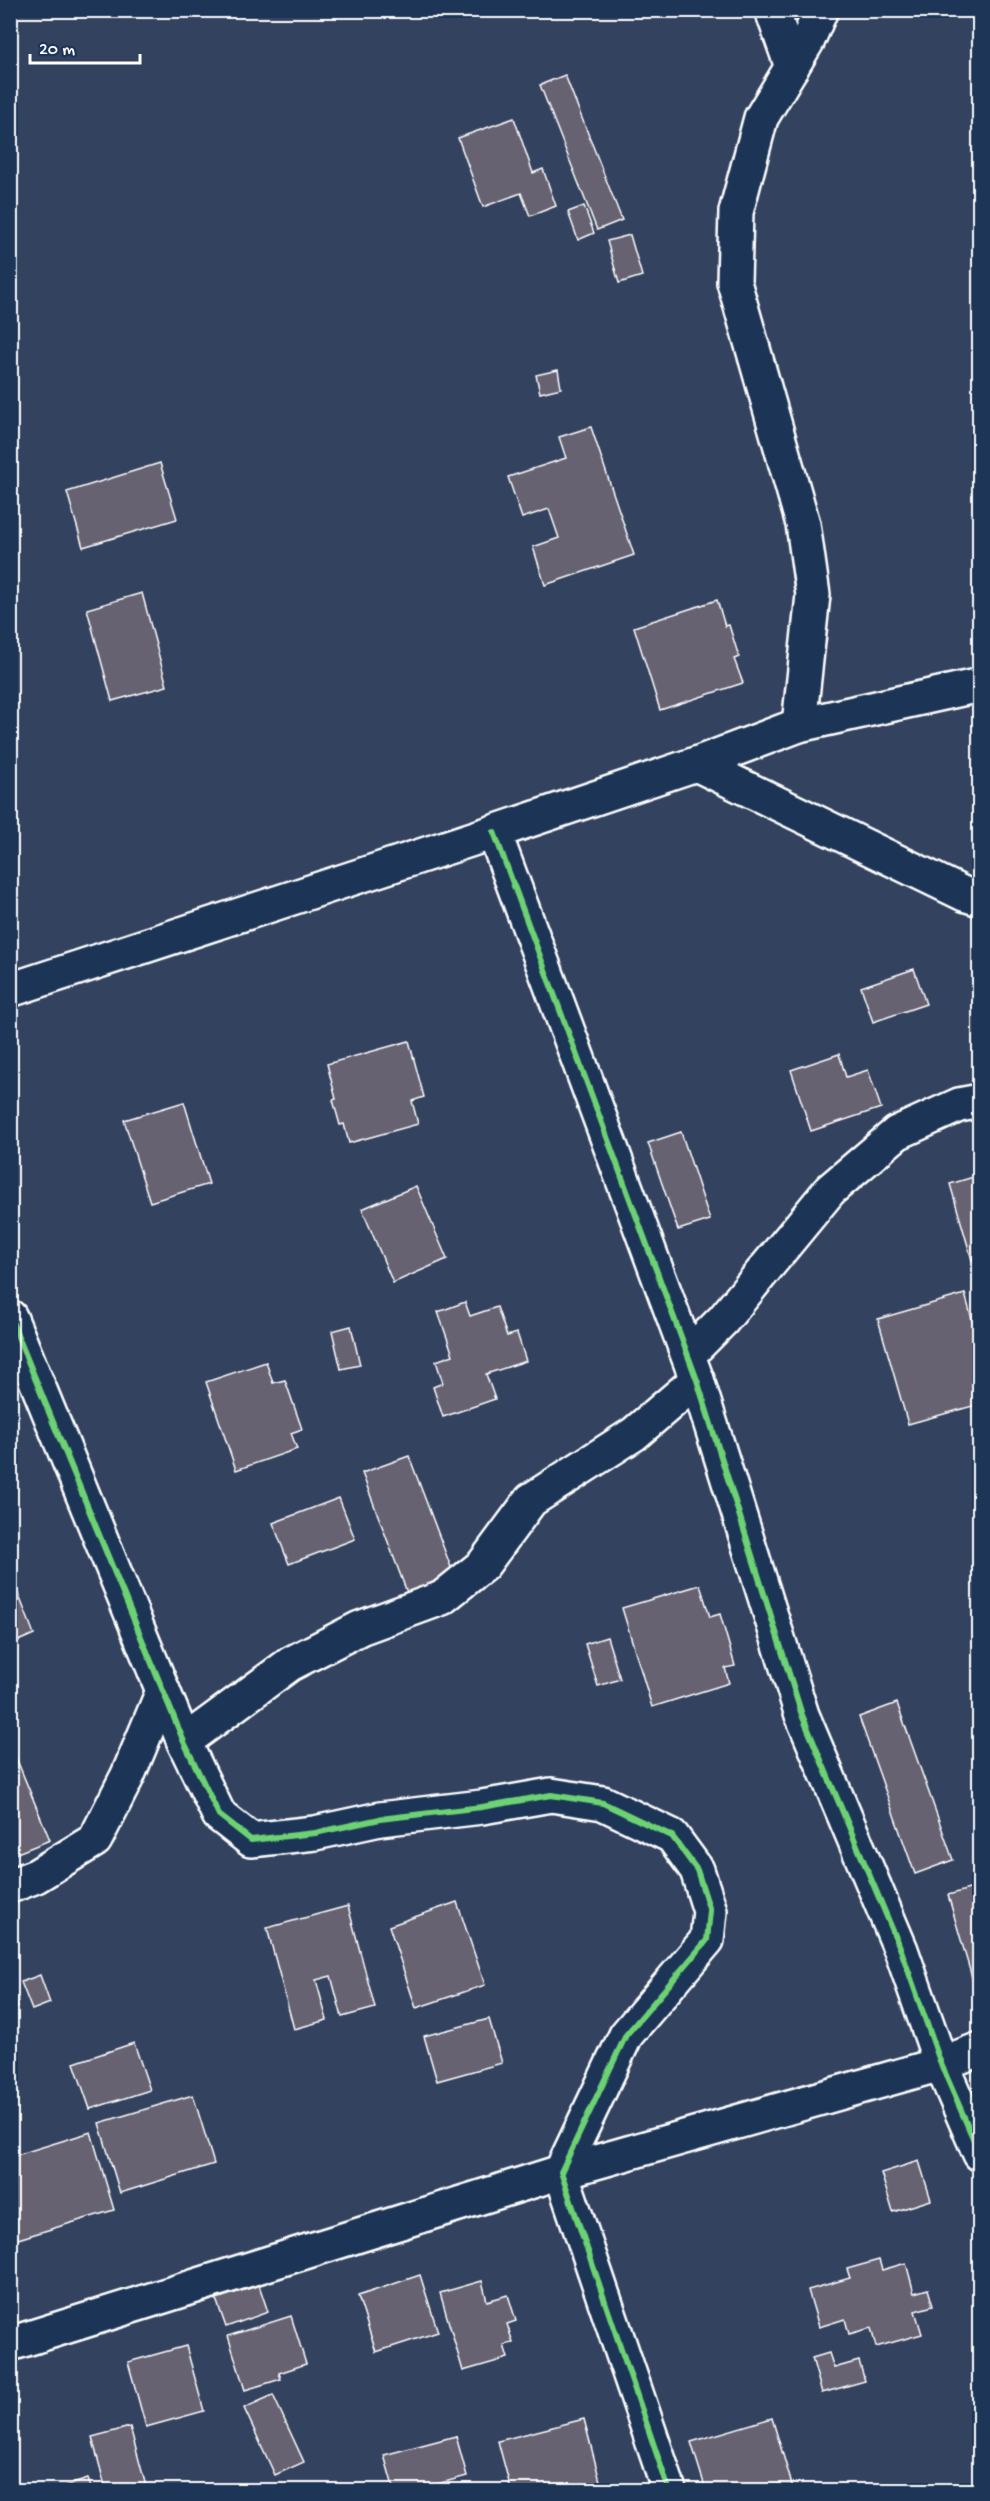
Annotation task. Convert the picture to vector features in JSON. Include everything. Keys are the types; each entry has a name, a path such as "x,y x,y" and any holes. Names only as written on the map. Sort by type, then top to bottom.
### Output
{"street":[{"path":"772,10 792,67"},
{"path":"799,725 813,595 802,524 773,412 734,282 736,212 761,118 792,67 821,10"},
{"path":"10,990 494,832 696,764 799,725 980,685"},
{"path":"696,764 964,894 980,899"},
{"path":"494,832 693,1367 802,1715 901,1950 941,2064 980,2154"},
{"path":"184,1742 290,1664 360,1628 442,1598 483,1565 531,1500 634,1434 693,1367 723,1320 830,1190 897,1133 959,1105 980,1101"},
{"path":"10,1317 184,1742 219,1815 251,1840 315,1833 380,1819 482,1807 551,1795 603,1803 672,1836 697,1870 710,1911 707,1940 626,2035 561,2172 669,2490"},
{"path":"10,1886 36,1876 95,1840 128,1775 163,1691"},
{"path":"10,2344 561,2172 941,2064 980,2049"}],"building":[{"path":"565,75 622,220 597,230 540,85"},
{"path":"514,118 533,173 543,169 556,206 530,216 521,193 483,207 458,138"},
{"path":"584,206 594,233 578,240 568,212"},
{"path":"630,235 642,276 619,283 607,241"},
{"path":"558,370 561,388 540,393 536,375"},
{"path":"591,427 634,555 545,585 533,547 559,538 549,509 522,518 508,477 566,458 559,437"},
{"path":"160,463 177,519 83,547 67,492"},
{"path":"142,593 167,686 112,701 87,609"},
{"path":"717,600 725,626 729,625 739,657 734,659 743,683 660,710 634,627"},
{"path":"914,969 926,1004 873,1022 861,987"},
{"path":"409,1041 424,1097 412,1101 418,1124 349,1143 344,1124 340,1125 333,1100 336,1099 327,1064"},
{"path":"839,1054 846,1077 868,1070 881,1108 811,1131 791,1070"},
{"path":"184,1102 209,1184 150,1202 124,1120"},
{"path":"681,1132 710,1220 678,1230 648,1143"},
{"path":"980,1175 980,1258 972,1260 950,1184"},
{"path":"416,1186 447,1259 393,1283 362,1209"},
{"path":"965,1294 980,1348 980,1404 908,1424 878,1319"},
{"path":"465,1302 470,1316 497,1307 507,1336 517,1333 526,1361 486,1374 495,1399 443,1417 433,1387 443,1383 436,1361 453,1355 438,1312"},
{"path":"351,1326 360,1365 341,1369 332,1331"},
{"path":"266,1362 273,1383 285,1380 302,1429 291,1433 297,1449 236,1470 206,1382"},
{"path":"409,1456 455,1578 408,1595 362,1473"},
{"path":"339,1498 355,1539 289,1564 273,1523"},
{"path":"14,1583 34,1634 11,1644 10,1584"},
{"path":"700,1585 710,1617 720,1614 735,1666 725,1668 729,1683 652,1707 622,1608"},
{"path":"607,1637 620,1679 598,1686 585,1644"},
{"path":"897,1703 953,1860 915,1874 859,1717"},
{"path":"12,1748 50,1840 10,1856 10,1749"},
{"path":"980,1886 980,1987 975,1988 948,1895"},
{"path":"457,1902 485,1985 416,2008 389,1926"},
{"path":"348,1906 375,2008 342,2017 331,1976 316,1980 327,2020 294,2029 267,1928"},
{"path":"40,1975 50,2003 32,2010 21,1982"},
{"path":"10,1981 18,2007 10,2010"},
{"path":"489,2019 502,2063 437,2081 424,2036"},
{"path":"134,2043 150,2090 90,2109 74,2063"},
{"path":"193,2095 214,2164 120,2193 99,2123"},
{"path":"91,2132 114,2210 18,2239 10,2213 10,2157"},
{"path":"919,2161 931,2200 893,2212 881,2173"},
{"path":"879,2260 882,2270 906,2263 914,2293 928,2289 933,2306 915,2311 922,2334 876,2347 871,2328 849,2334 845,2319 819,2327 808,2290 850,2278 847,2269"},
{"path":"420,2275 438,2332 376,2352 358,2296"},
{"path":"482,2281 487,2301 508,2295 516,2321 507,2324 513,2343 504,2345 508,2358 463,2371 440,2293"},
{"path":"259,2285 268,2312 226,2327 216,2299"},
{"path":"291,2316 306,2364 279,2373 281,2379 245,2390 228,2336"},
{"path":"186,2346 204,2411 146,2427 128,2362"},
{"path":"829,2353 834,2368 859,2361 865,2381 822,2393 812,2358"},
{"path":"273,2395 304,2462 275,2475 244,2408"},
{"path":"772,2418 793,2488 786,2490 706,2490 691,2442"},
{"path":"584,2419 601,2485 580,2490 511,2490 498,2441"},
{"path":"130,2427 147,2490 106,2490 92,2437"},
{"path":"456,2436 467,2476 426,2487 427,2490 394,2490 384,2455"},
{"path":"88,2479 92,2490 54,2490"}],"cycle path":[{"path":"494,832 697,1380 802,1715 901,1950 941,2064 980,2154"},
{"path":"10,1317 184,1742 219,1815 251,1840 315,1833 380,1819 482,1807 551,1795 603,1803 672,1836 697,1870 710,1911 707,1940 626,2035 561,2172 669,2490"}]}
